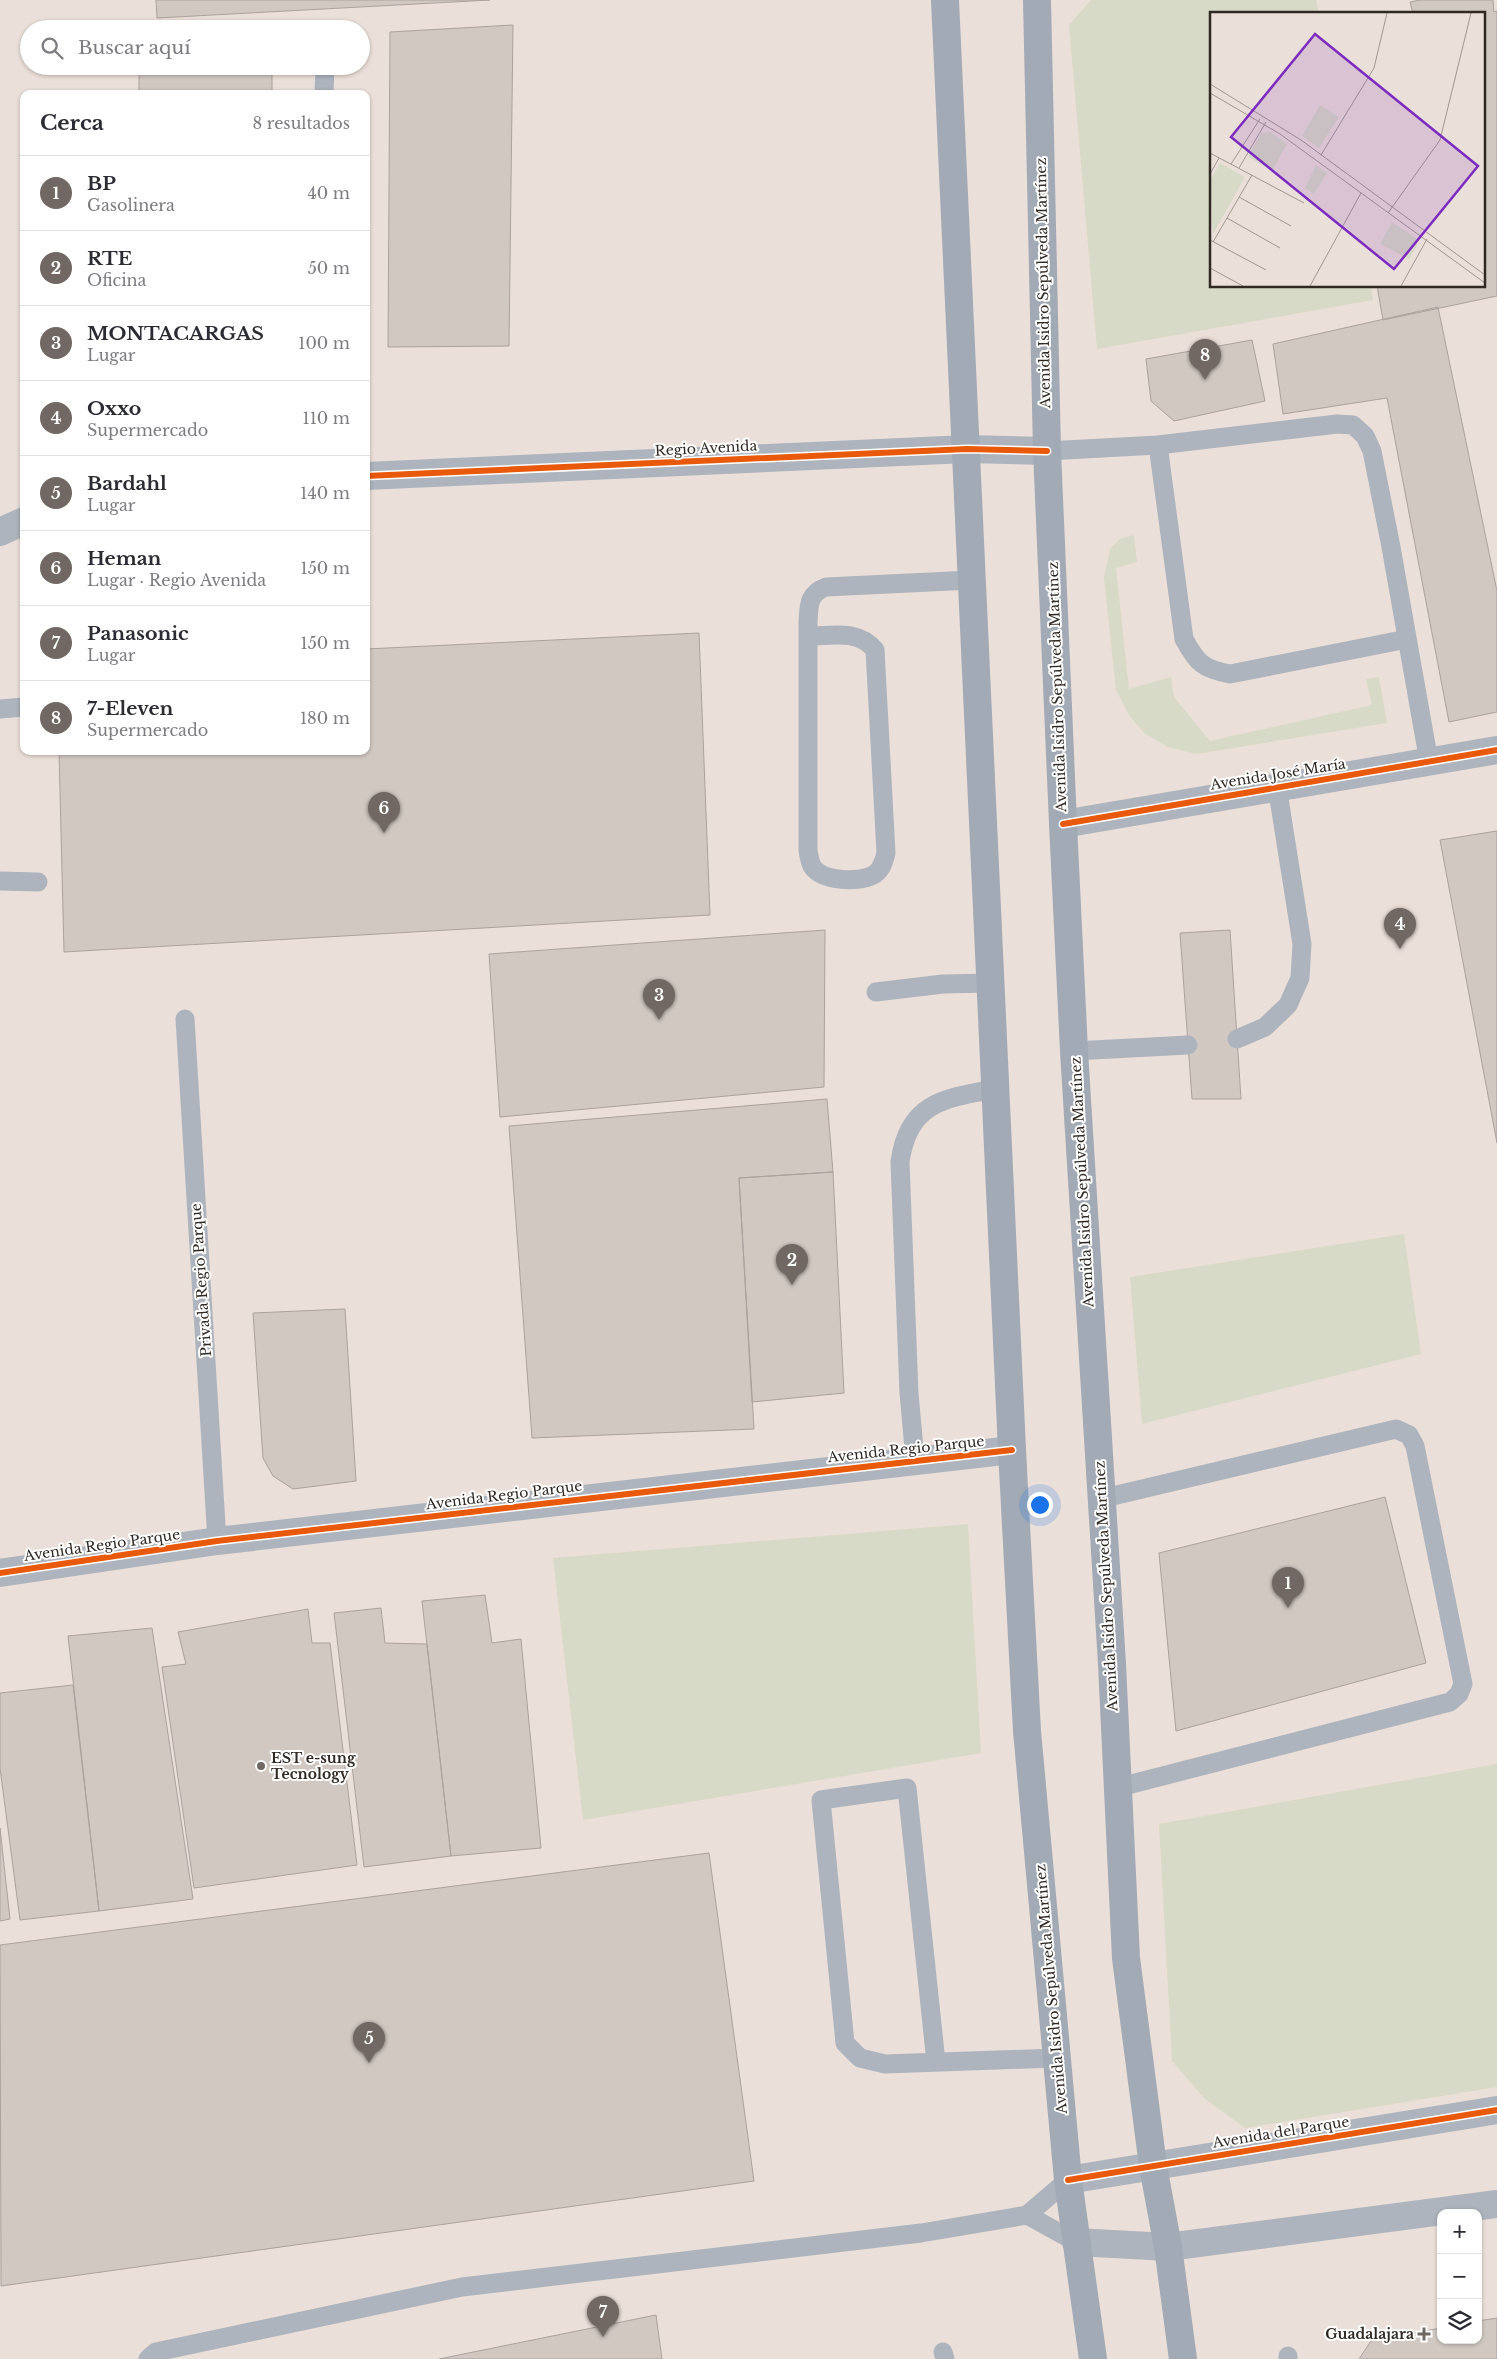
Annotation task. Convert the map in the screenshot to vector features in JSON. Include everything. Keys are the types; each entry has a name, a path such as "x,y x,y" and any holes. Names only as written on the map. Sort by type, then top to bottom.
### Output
{"main road":[{"name":"Avenida Isidro Sepúlveda Martínez","path":"945,0 1012,1450 1027,1731 1068,2180 1093,2359"},
{"name":"Avenida Isidro Sepúlveda Martínez","path":"1037,0 1047,451 1063,824 1100,1500 1112,1664 1116,1788 1126,1958 1153,2166 1168,2247 1183,2359"}],"street":[{"name":"Regio Avenida","path":"370,476 967,449 1047,451"},
{"path":"0,532 20,523"},
{"name":"Avenida José María","path":"1063,824 1497,750"},
{"name":"Avenida Regio Parque","path":"0,1573 217,1541 1012,1450"},
{"name":"Avenida del Parque","path":"1068,2180 1497,2110"},
{"path":"1076,2242 1168,2247 1497,2204"}],"lane":[{"path":"324,90 325,75"},
{"path":"1047,451 1158,444 1337,424 1353,425 1365,436 1372,451 1429,762"},
{"path":"1158,444 1184,639 1195,659 1211,671 1230,674 1407,639"},
{"path":"809,636 857,636 866,640 875,650 886,853 882,866 875,874 863,878 834,880 821,874 812,866 808,851 809,636 810,599 816,591 826,587 972,580"},
{"path":"0,709 20,707"},
{"path":"1237,1038 1265,1027 1288,1005 1300,978 1302,944 1277,786"},
{"path":"0,881 38,882"},
{"path":"876,992 943,984 991,983"},
{"name":"Privada Regio Parque","path":"185,1019 217,1541"},
{"path":"1074,1051 1188,1045"},
{"path":"915,1460 909,1393 900,1162 903,1143 919,1115 948,1098 996,1089"},
{"path":"1100,1500 1396,1429 1409,1435 1415,1446 1463,1684 1459,1694 1450,1702 1116,1788"},
{"path":"936,2062 907,1788 821,1800 845,2042 860,2058 885,2064 1057,2058"},
{"path":"148,2359 156,2352 462,2287 921,2233 1027,2215 1068,2180"},
{"path":"1027,2215 1076,2242"}],"green space":[{"path":"1091,0 1316,0 1319,12 1210,12 1210,288 1371,288 1373,300 1097,349 1069,25"},
{"path":"1134,535 1137,562 1116,568 1129,689 1171,677 1174,697 1210,741 1372,705 1366,679 1379,677 1387,723 1196,754 1168,747 1144,733 1129,715 1116,690 1104,578 1110,549 1120,539"},
{"path":"1404,1234 1421,1354 1142,1424 1130,1277"},
{"path":"968,1524 981,1753 583,1820 553,1558"},
{"path":"1497,1764 1497,2087 1245,2128 1205,2099 1172,2061 1159,1824"}],"building":[{"path":"156,0 490,0 157,18"},
{"path":"1420,0 1493,0 1494,12 1497,11 1497,296 1383,320 1377,288 1484,288 1484,12 1412,12 1410,2"},
{"path":"513,25 509,346 388,347 390,32"},
{"path":"139,75 272,75 272,90 139,90"},
{"path":"1438,307 1497,591 1497,712 1449,722 1387,398 1283,414 1273,344"},
{"path":"1252,340 1265,401 1174,421 1151,401 1146,359"},
{"path":"699,633 710,915 64,952 59,755 370,755 370,649"},
{"path":"1497,831 1497,1143 1440,840"},
{"path":"825,930 824,1087 500,1117 489,954"},
{"path":"1230,930 1241,1099 1192,1099 1180,933"},
{"path":"827,1099 833,1172 739,1178 754,1429 532,1438 509,1126"},
{"path":"833,1172 844,1393 752,1402 739,1178"},
{"path":"345,1309 356,1481 293,1489 273,1476 263,1458 253,1313"},
{"path":"1385,1497 1426,1663 1176,1731 1159,1553"},
{"path":"485,1595 492,1643 521,1639 541,1848 451,1856 422,1601"},
{"path":"381,1608 385,1643 427,1644 451,1856 364,1867 334,1613"},
{"name":"EST e-sung Tecnology","path":"308,1609 312,1643 330,1643 357,1865 194,1888 162,1667 186,1664 178,1632"},
{"path":"152,1628 193,1899 99,1911 68,1636"},
{"path":"73,1685 99,1911 20,1920 0,1768 0,1693"},
{"path":"0,1828 10,1919 0,1921"},
{"path":"709,1853 754,2181 1,2286 0,1945"},
{"path":"656,2315 662,2359 439,2359"},
{"name":"Guadalajara","path":"1497,2318 1497,2359 1359,2359 1371,2341 1437,2329 1437,2344 1482,2344 1482,2320"}],"cycle path":[{"path":"370,476 967,449 1047,451"},
{"path":"1063,824 1497,750"},
{"path":"0,1573 217,1541 1012,1450"},
{"path":"1068,2180 1497,2110"}],"place":[{"name":"7-Eleven","path":"1205,380"},
{"name":"Heman","path":"384,833"},
{"name":"Oxxo","path":"1400,949"},
{"name":"MONTACARGAS","path":"659,1020"},
{"name":"RTE","path":"792,1285"},
{"name":"BP","path":"1288,1608"},
{"name":"EST e-sung Tecnology","path":"261,1766"},
{"name":"Bardahl","path":"369,2063"},
{"name":"Guadalajara","path":"1424,2334"},
{"name":"Panasonic","path":"603,2337"}]}
